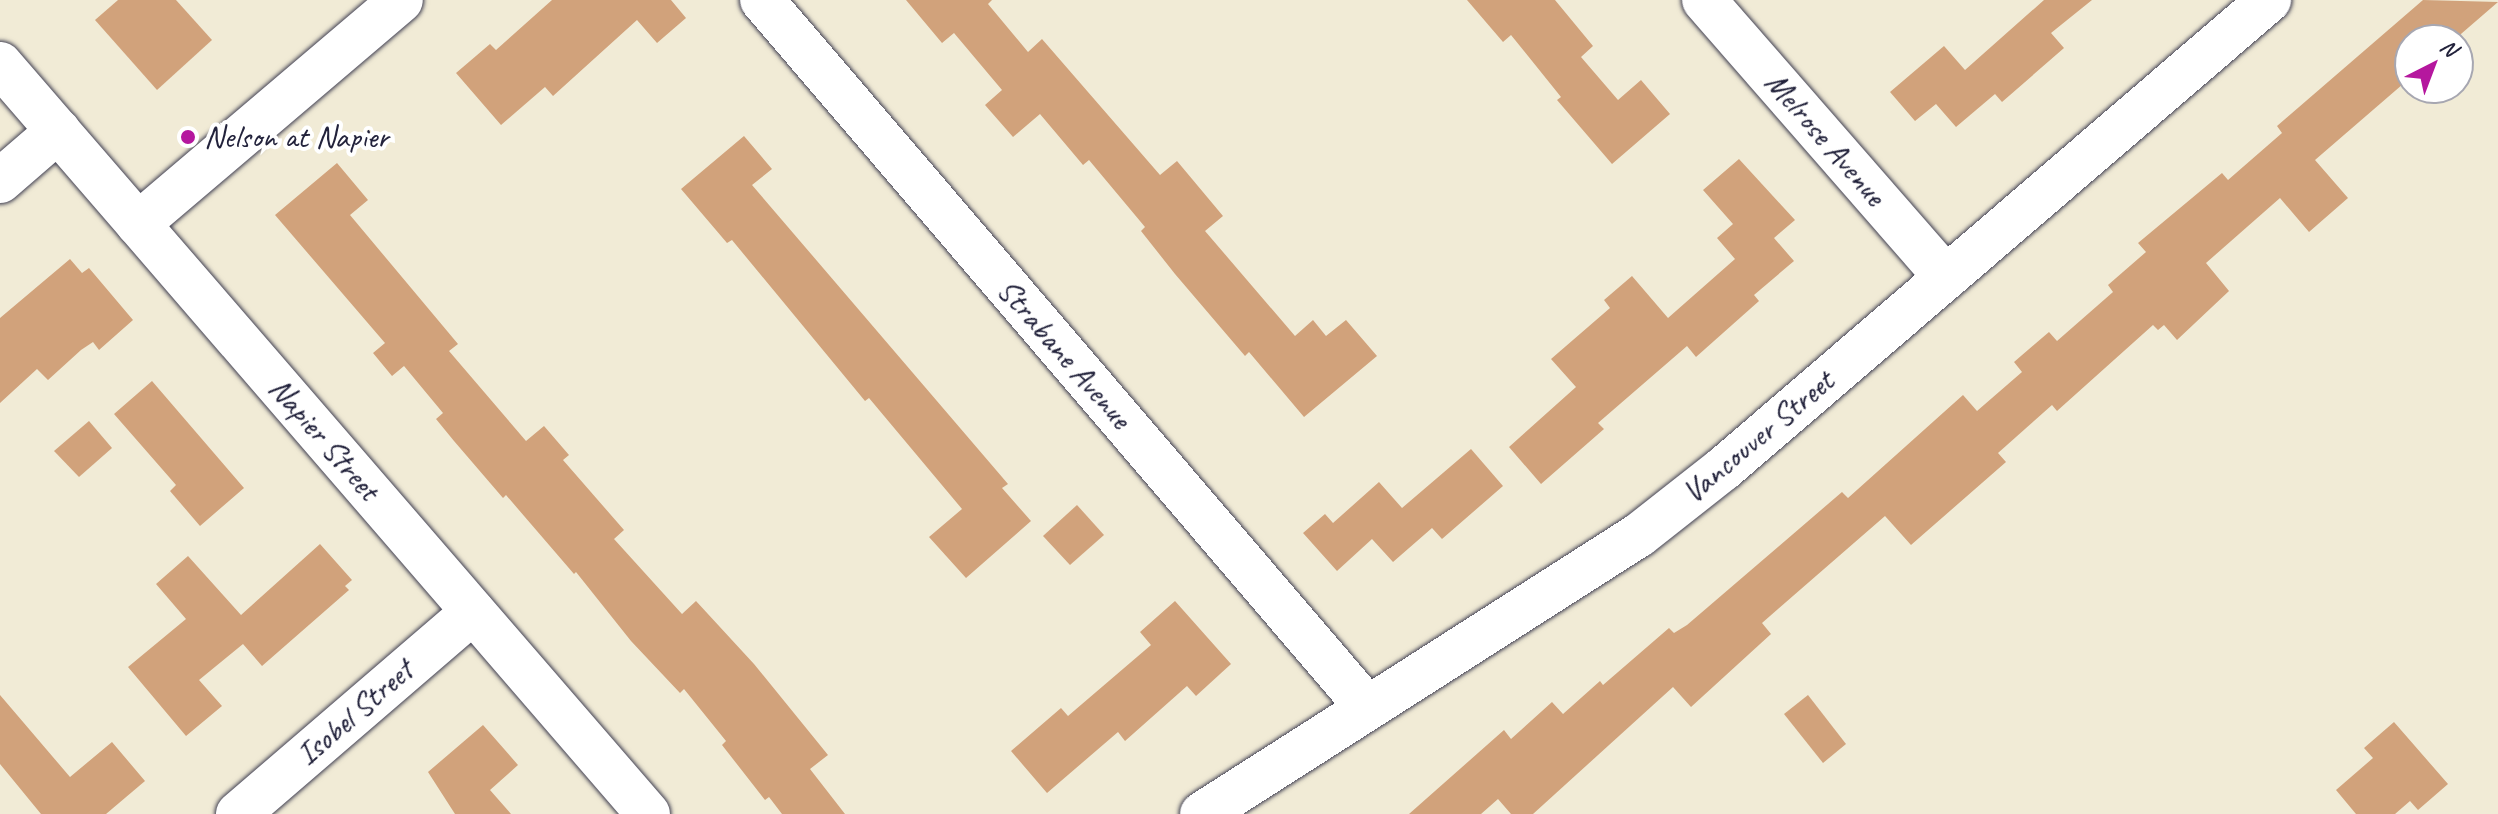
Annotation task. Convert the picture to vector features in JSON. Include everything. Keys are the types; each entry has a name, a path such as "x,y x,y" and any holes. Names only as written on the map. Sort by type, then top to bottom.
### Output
{"street":[{"path":"138,224 401,0"},
{"name":"Strabane Avenue","path":"762,0 1367,707"},
{"name":"Melrose Avenue","path":"1704,0 1946,277"},
{"name":"Vancouver Street","path":"1202,814 1639,535 1723,469 2269,0"},
{"name":"Napier Street","path":"0,64 648,814"},
{"path":"0,181 58,131"},
{"name":"Isobel Street","path":"238,814 473,612"}],"building":[{"path":"118,0 176,0 212,40 157,90 95,20"},
{"path":"552,0 671,0 686,18 657,43 637,20 553,96 545,87 501,125 456,73 490,44 496,50"},
{"path":"906,0 992,0 988,4 1028,52 1042,39 1160,175 1177,161 1223,216 1205,231 1295,336 1313,320 1326,336 1346,320 1377,356 1304,417 1249,352 1245,356 1175,274 1141,231 1145,227 1089,160 1083,165 1040,114 1013,137 985,105 1002,90 954,33 942,43"},
{"path":"1467,0 1555,0 1593,46 1581,57 1618,100 1641,80 1670,114 1612,164 1557,100 1561,97 1511,35 1503,42"},
{"path":"2044,0 2092,0 2051,33 2064,48 2002,102 1995,94 1956,127 1936,104 1915,121 1890,92 1944,46 1965,70"},
{"path":"2423,0 2498,2 2473,24 2395,24"},
{"path":"2394,25 2394,92 2315,160 2348,198 2309,232 2280,198 2206,263 2229,291 2177,340 2164,325 2158,330 2153,325 2057,411 2052,405 1998,453 2006,462 1911,545 1885,516 1762,623 1771,634 1691,707 1673,687 1533,814 1511,814 1498,799 1481,814 1409,814 1504,730 1511,739 1552,702 1563,714 1600,681 1603,685 1669,628 1674,633 1687,625 1842,492 1848,498 1963,395 1977,411 2022,372 2014,362 2049,332 2057,341 2113,292 2108,285 2146,252 2138,243 2222,173 2228,180 2282,133 2277,126"},
{"path":"744,136 772,169 752,185 1008,484 1002,488 1031,521 966,578 929,537 962,509 869,398 865,401 732,240 727,243 681,189"},
{"path":"1739,159 1795,220 1774,238 1794,261 1754,295 1759,301 1696,357 1687,346 1598,423 1604,429 1541,484 1509,447 1576,387 1551,359 1610,308 1604,300 1632,276 1668,318 1735,259 1717,238 1733,224 1703,190"},
{"path":"337,163 368,200 350,215 458,344 449,351 526,441 544,426 569,455 563,460 624,530 614,539 682,614 696,601 754,664 828,755 810,769 845,814 782,814 769,797 765,800 722,745 726,741 684,689 680,693 631,641 576,572 574,574 506,495 503,498 454,441 436,419 443,413 404,366 392,376 373,353 385,343 275,215"},
{"path":"70,259 82,273 89,268 133,320 99,350 93,342 81,350 48,380 37,369 0,403 0,318"},
{"path":"152,381 244,488 200,526 170,491 176,485 114,414"},
{"path":"89,421 112,448 79,477 54,451"},
{"path":"1471,449 1503,486 1442,539 1432,528 1393,562 1372,539 1337,571 1303,533 1325,514 1333,523 1379,482 1402,508"},
{"path":"1077,505 1104,535 1070,565 1043,536"},
{"path":"320,544 352,580 345,586 349,590 262,666 243,644 199,680 222,706 186,736 128,667 186,619 156,584 188,556 241,615"},
{"path":"1175,601 1231,664 1196,696 1187,686 1125,741 1118,732 1047,793 1011,751 1061,708 1068,716 1151,645 1140,632"},
{"path":"0,695 70,777 112,742 145,781 106,814 41,814 0,764"},
{"path":"1808,695 1846,744 1823,763 1784,714"},
{"path":"2394,722 2448,784 2418,810 2410,801 2395,814 2356,814 2336,790 2373,758 2364,748"},
{"path":"483,725 518,765 490,790 511,814 455,814 428,772"}],"place":[{"name":"Nelson at Napier","path":"188,137"}]}
